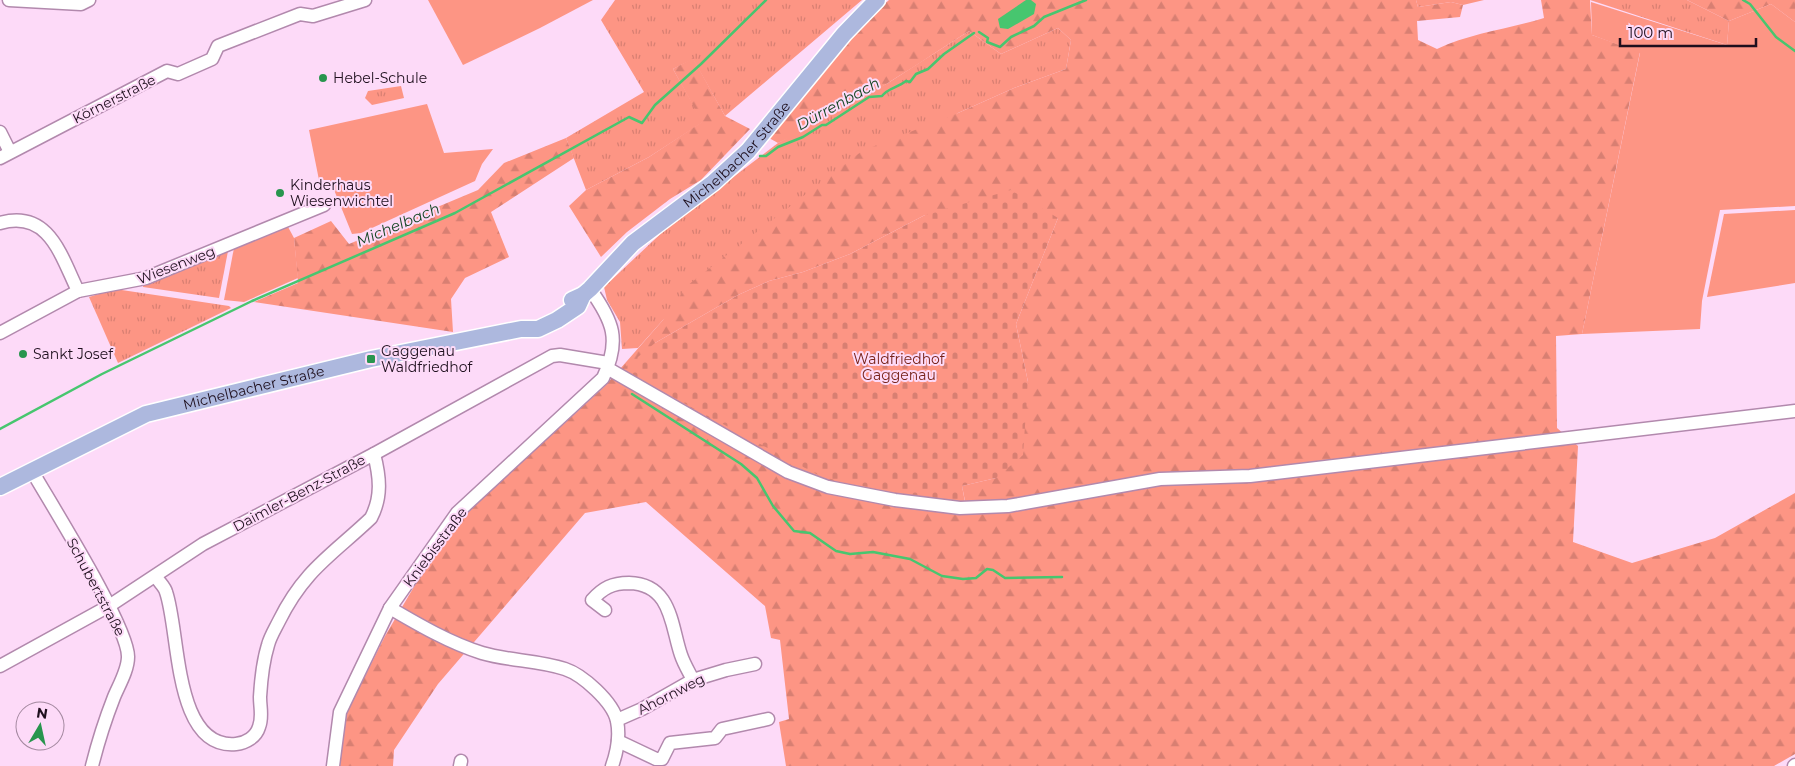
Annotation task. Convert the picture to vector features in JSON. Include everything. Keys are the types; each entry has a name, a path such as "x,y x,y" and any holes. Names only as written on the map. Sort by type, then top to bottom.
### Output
{"main road":[{"name":"Michelbacher Straße","path":"0,487 126,422 168,407 371,359 521,329 538,329 557,320 578,306 586,292 632,243 713,182 748,151 844,34 877,0"}],"street":[{"path":"9,0 56,4 81,4 89,0"},
{"name":"Körnerstraße","path":"5,155 167,71 178,74 212,59 218,46 300,14 313,16 365,0"},
{"path":"0,132 5,155"},
{"name":"Wiesenweg","path":"0,333 78,291 146,278 324,205"},
{"path":"0,223 12,220 27,221 42,228 52,238 78,291"},
{"name":"Kniebisstraße","path":"333,766 340,712 390,608 457,513 594,388 608,366 613,346 612,328 608,316 586,292"},
{"name":"Daimler-Benz-Straße","path":"0,666 109,606 156,577 203,544 374,454 552,356 560,355 608,366"},
{"path":"608,366 788,472 837,489 895,500 960,508 1008,506 1160,479 1250,476 1795,412"},
{"path":"156,577 166,591 183,687 193,717 202,730 218,740 235,744 245,742 258,731 260,725 262,717 260,697 268,643 287,604 307,575 371,518 377,505 379,481 374,454"},
{"name":"Schubertstraße","path":"32,471 109,606 127,648 128,658 100,734 92,766"},
{"path":"605,610 592,600 610,585 633,583 648,588 658,595 670,612 681,655 693,680"},
{"path":"390,608 434,632 482,653 566,669 590,684 607,703 617,720 617,753 612,766"},
{"name":"Ahornweg","path":"617,720 642,709 693,680 755,664"},
{"path":"618,741 656,759 662,759 670,743 715,738 722,729 768,719"}],"green space":[{"path":"428,0 593,0 463,65"},
{"path":"615,0 862,0 725,116 693,59 673,69 703,122 649,157 586,190 566,138 644,92 601,20"},
{"path":"889,0 1416,0 1418,7 1451,2 1463,5 1460,17 1417,21 1418,40 1437,49 1477,35 1544,18 1541,0 1590,0 1592,35 1640,52 1582,334 1556,336 1557,428 1578,446 1573,542 1632,563 1715,538 1795,493 1795,754 1774,766 786,766 779,722 789,719 780,640 771,638 765,606 646,502 585,513 438,684 394,750 393,766 340,766 346,714 385,636 438,546 474,506 605,386 663,320 688,285 862,151 958,113 1014,88 1066,69 1071,40 1058,28 1001,54 969,31 875,91 803,131 778,143 769,138 862,24","holes":["925,215 1058,218 1016,324 1028,382 996,478 962,486 965,501 655,343 738,295 769,281 803,272 850,254"]},
{"path":"1416,0 1484,0 1463,5 1451,2 1418,7"},
{"path":"1590,0 1687,0 1729,21 1727,45"},
{"path":"1687,0 1795,0 1795,22 1771,4 1729,21"},
{"path":"1591,2 1727,45 1729,21 1771,4 1795,22 1795,206 1720,210 1702,301 1700,329 1582,334 1640,53 1592,35"},
{"path":"1058,28 1071,40 1066,69 1014,88 958,113 663,320 638,348 622,349 620,322 607,300 604,287 670,225 778,143 888,83 969,31 1001,54"},
{"path":"693,58 725,116 750,129 701,180 670,199 627,232 601,257 569,206 586,190 649,157 702,122 673,69"},
{"path":"401,86 404,98 372,105 365,98 368,91"},
{"path":"427,104 444,153 493,149 482,164 475,181 361,233 352,234 330,180 319,180 309,130"},
{"path":"566,138 574,158 491,212 509,257 465,278 451,299 453,332 254,302 298,283 294,238 331,221 349,244 478,190 504,163"},
{"name":"Waldfriedhof Gaggenau","path":"1011,190 1058,218 1016,324 1028,382 1023,455 996,478 962,486 965,502 900,494 822,477 622,370 655,343 738,295 769,281 803,272 850,254 925,215"},
{"path":"1795,210 1795,283 1707,297 1724,214"},
{"path":"287,225 294,238 298,278 244,302 224,300 234,248"},
{"path":"228,251 219,298 143,287 143,285"},
{"path":"115,289 229,306 231,308 118,363 89,297"}],"shaded area":[{"path":"1026,0 1031,0 1036,4 1034,14 1008,29 1000,28 998,19"}],"waterway":[{"name":"Michelbach","path":"0,429 102,374 252,301 455,213 629,117 642,123 655,105 701,64 766,0"},
{"name":"Dürrenbach","path":"979,32 988,38 987,42 1000,47 1011,37 1034,26 1044,17 1086,0"},
{"name":"Dürrenbach","path":"1743,0 1750,4 1776,37 1795,51"},
{"name":"Dürrenbach","path":"760,156 766,156 778,147 803,137 822,125 826,125 869,97 882,96 887,91 906,81 910,82 916,74 928,69 944,54 974,33"},
{"path":"632,394 741,464 757,478 773,506 794,531 810,533 836,551 850,554 873,552 910,559 942,576 963,579 976,578 987,569 993,570 1005,578 1062,577"}],"place":[{"name":"Hebel-Schule","path":"323,78"},
{"name":"Kinderhaus Wiesenwichtel","path":"280,193"},
{"name":"Sankt Josef","path":"23,354"},
{"name":"Gaggenau Waldfriedhof","path":"371,359"}]}
